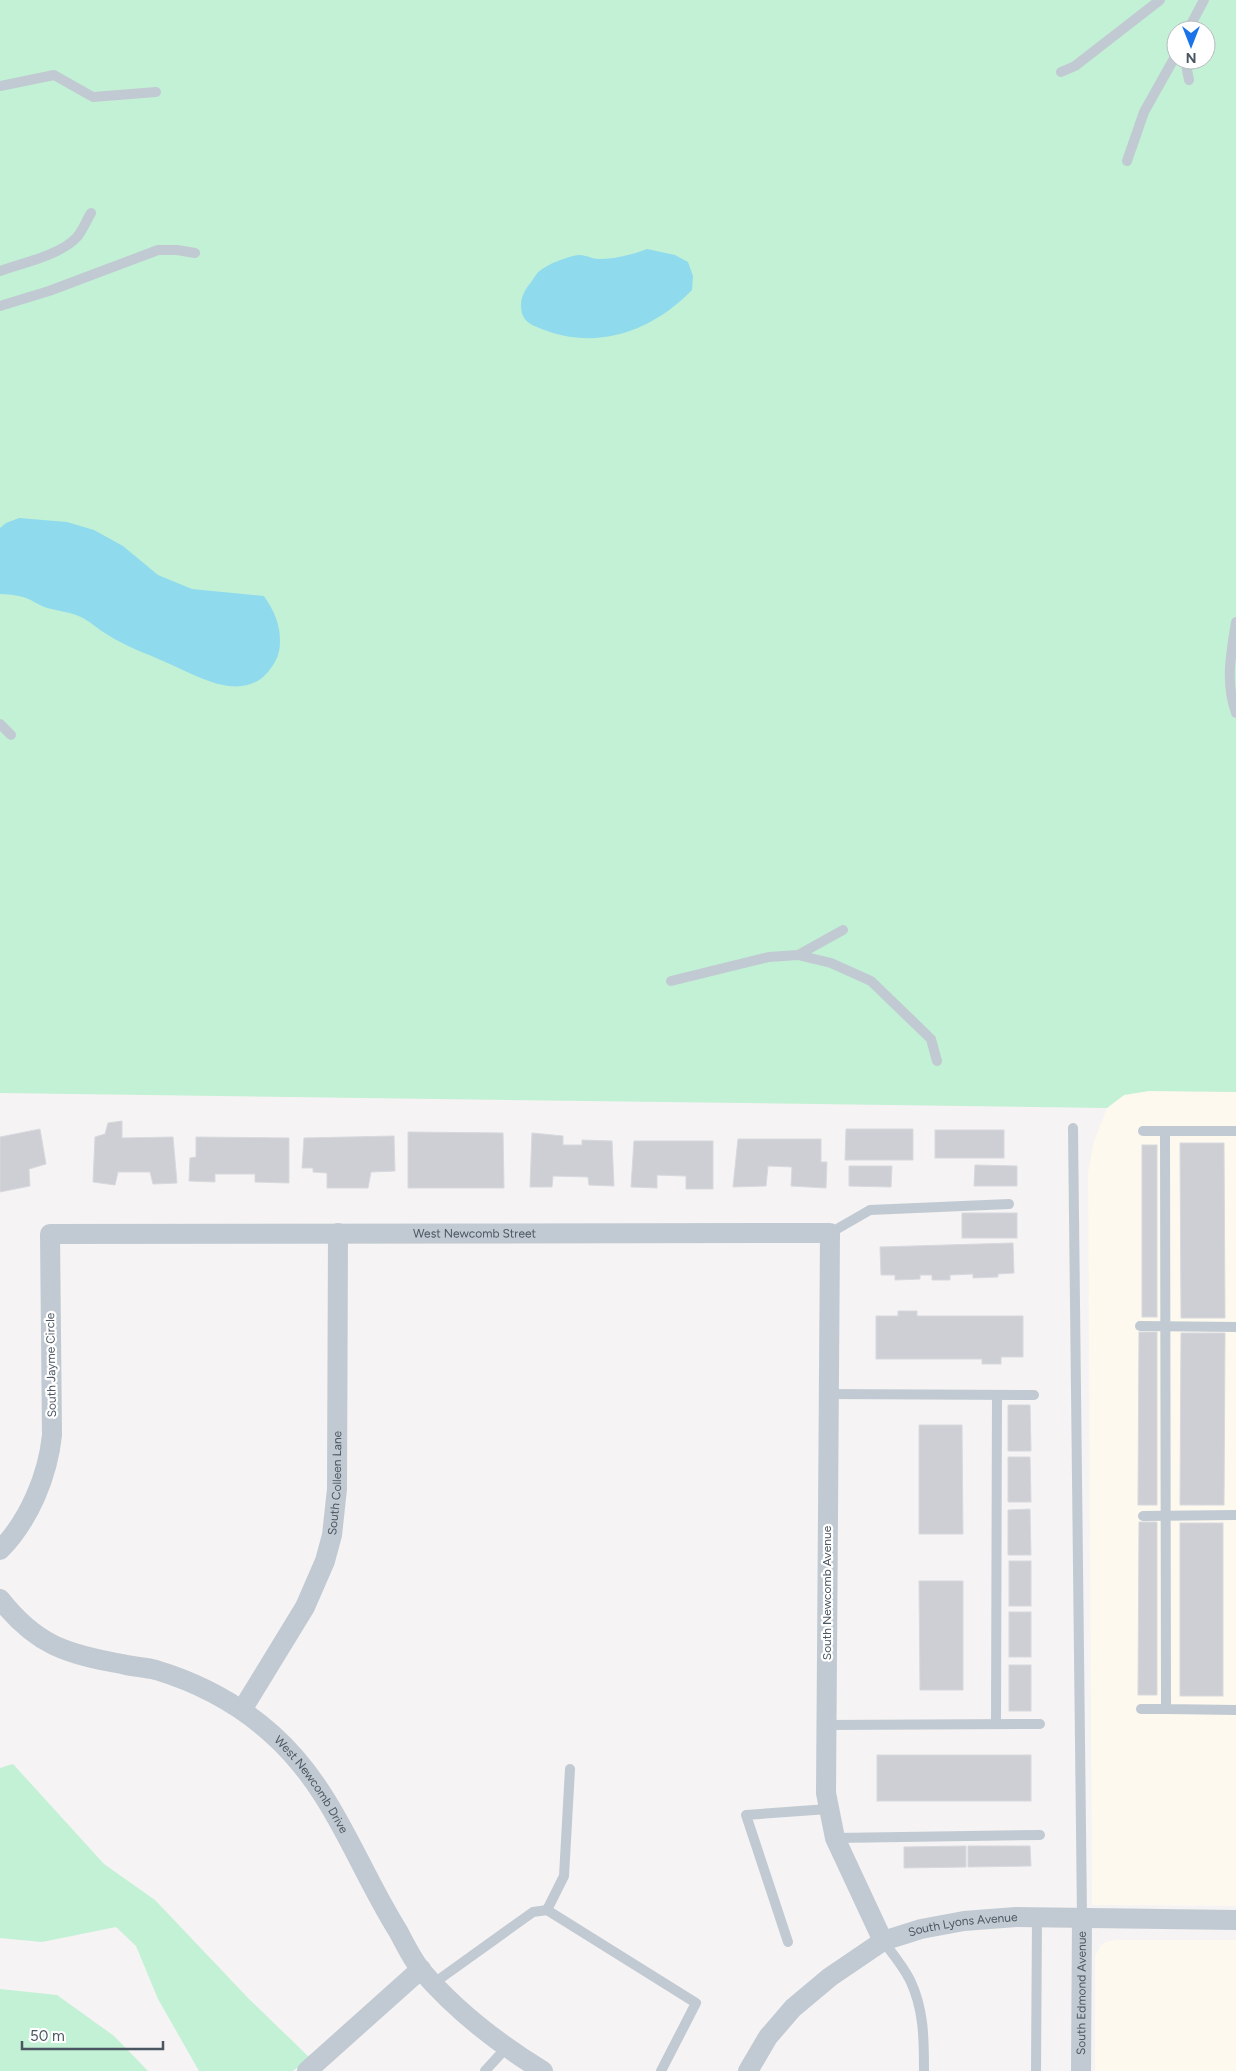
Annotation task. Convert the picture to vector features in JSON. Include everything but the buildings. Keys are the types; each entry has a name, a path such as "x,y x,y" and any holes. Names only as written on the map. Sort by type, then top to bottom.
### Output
{"street":[{"name":"South Colleen Lane","path":"242,1710 305,1607 326,1561 332,1535 337,1489 338,1233"},
{"name":"West Newcomb Street","path":"119,1234 830,1233"},
{"name":"South Newcomb Avenue","path":"830,1233 826,1793 835,1838 883,1941"},
{"name":"South Jayme Circle","path":"0,1550 17,1532 43,1480 50,1458 52,1435 50,1234 119,1234"},
{"name":"West Newcomb Drive","path":"0,1599 25,1628 51,1645 79,1655 154,1670 184,1680 242,1710 274,1736 297,1760 325,1797 342,1824 380,1903 427,1976 459,2008 507,2047 543,2071"},
{"name":"South Lyons Avenue","path":"748,2071 768,2037 793,2008 830,1977 883,1941 921,1930 964,1921 1037,1917 1236,1920"},
{"name":"South Edmond Avenue","path":"1081,2071 1082,1917"},
{"path":"307,2071 427,1976"}],"lane":[{"path":"1061,72 1076,66 1160,0"},
{"path":"1193,20 1204,0"},
{"path":"1127,161 1144,112 1168,70"},
{"path":"1187,70 1189,80"},
{"path":"0,86 54,75 93,97 156,92"},
{"path":"0,271 66,246 76,238 91,213"},
{"path":"0,306 49,291 158,250 177,250 195,253"},
{"path":"1236,622 1228,672 1231,700 1236,713"},
{"path":"0,724 11,735"},
{"path":"798,955 843,930"},
{"path":"671,981 769,957 798,955 831,963 871,981 931,1039 937,1061"},
{"path":"1073,1128 1082,1917"},
{"path":"1143,1131 1236,1131"},
{"path":"1165,1131 1166,1709"},
{"path":"830,1233 870,1210 1008,1204"},
{"path":"1140,1326 1236,1327"},
{"path":"828,1394 1034,1395"},
{"path":"996,1724 997,1395"},
{"path":"1144,1516 1236,1515"},
{"path":"1141,1709 1236,1710"},
{"path":"826,1725 1040,1724"},
{"path":"547,1910 564,1876 570,1769"},
{"path":"788,1942 746,1815 828,1810"},
{"path":"835,1838 1040,1835"},
{"path":"427,1976 533,1912 547,1910 696,2003 661,2071"},
{"path":"1036,2071 1037,1917"},
{"path":"883,1941 909,1979 920,2005 924,2028 924,2071"},
{"path":"485,2071 507,2047"}],"shaded area":[{"path":"1149,1091 1236,1092 1236,1906 1092,1905 1088,1172 1094,1141 1107,1108 1124,1095"},
{"path":"1236,1940 1236,2071 1095,2071 1095,1956 1101,1945 1108,1941"}],"green space":[{"path":"0,0 1236,0 1236,1092 1149,1091 1124,1095 1107,1108 0,1093"},
{"path":"13,1764 104,1864 155,1900 249,1999 310,2058 293,2071 199,2071 158,1999 136,1946 116,1927 42,1942 0,1938 0,1768"},
{"path":"0,1989 57,1995 114,2036 148,2071 0,2071"}],"water":[{"path":"647,249 675,255 688,262 693,276 692,290 676,305 640,327 600,338 579,338 537,327 530,324 523,316 521,305 524,292 538,272 549,265 576,255 596,259 611,258"},
{"path":"19,518 67,522 94,530 123,546 158,575 192,589 264,596 279,628 280,646 275,661 268,672 257,681 244,686 216,683 128,646 78,616 47,608 23,597 0,594 0,528 6,523"}]}
